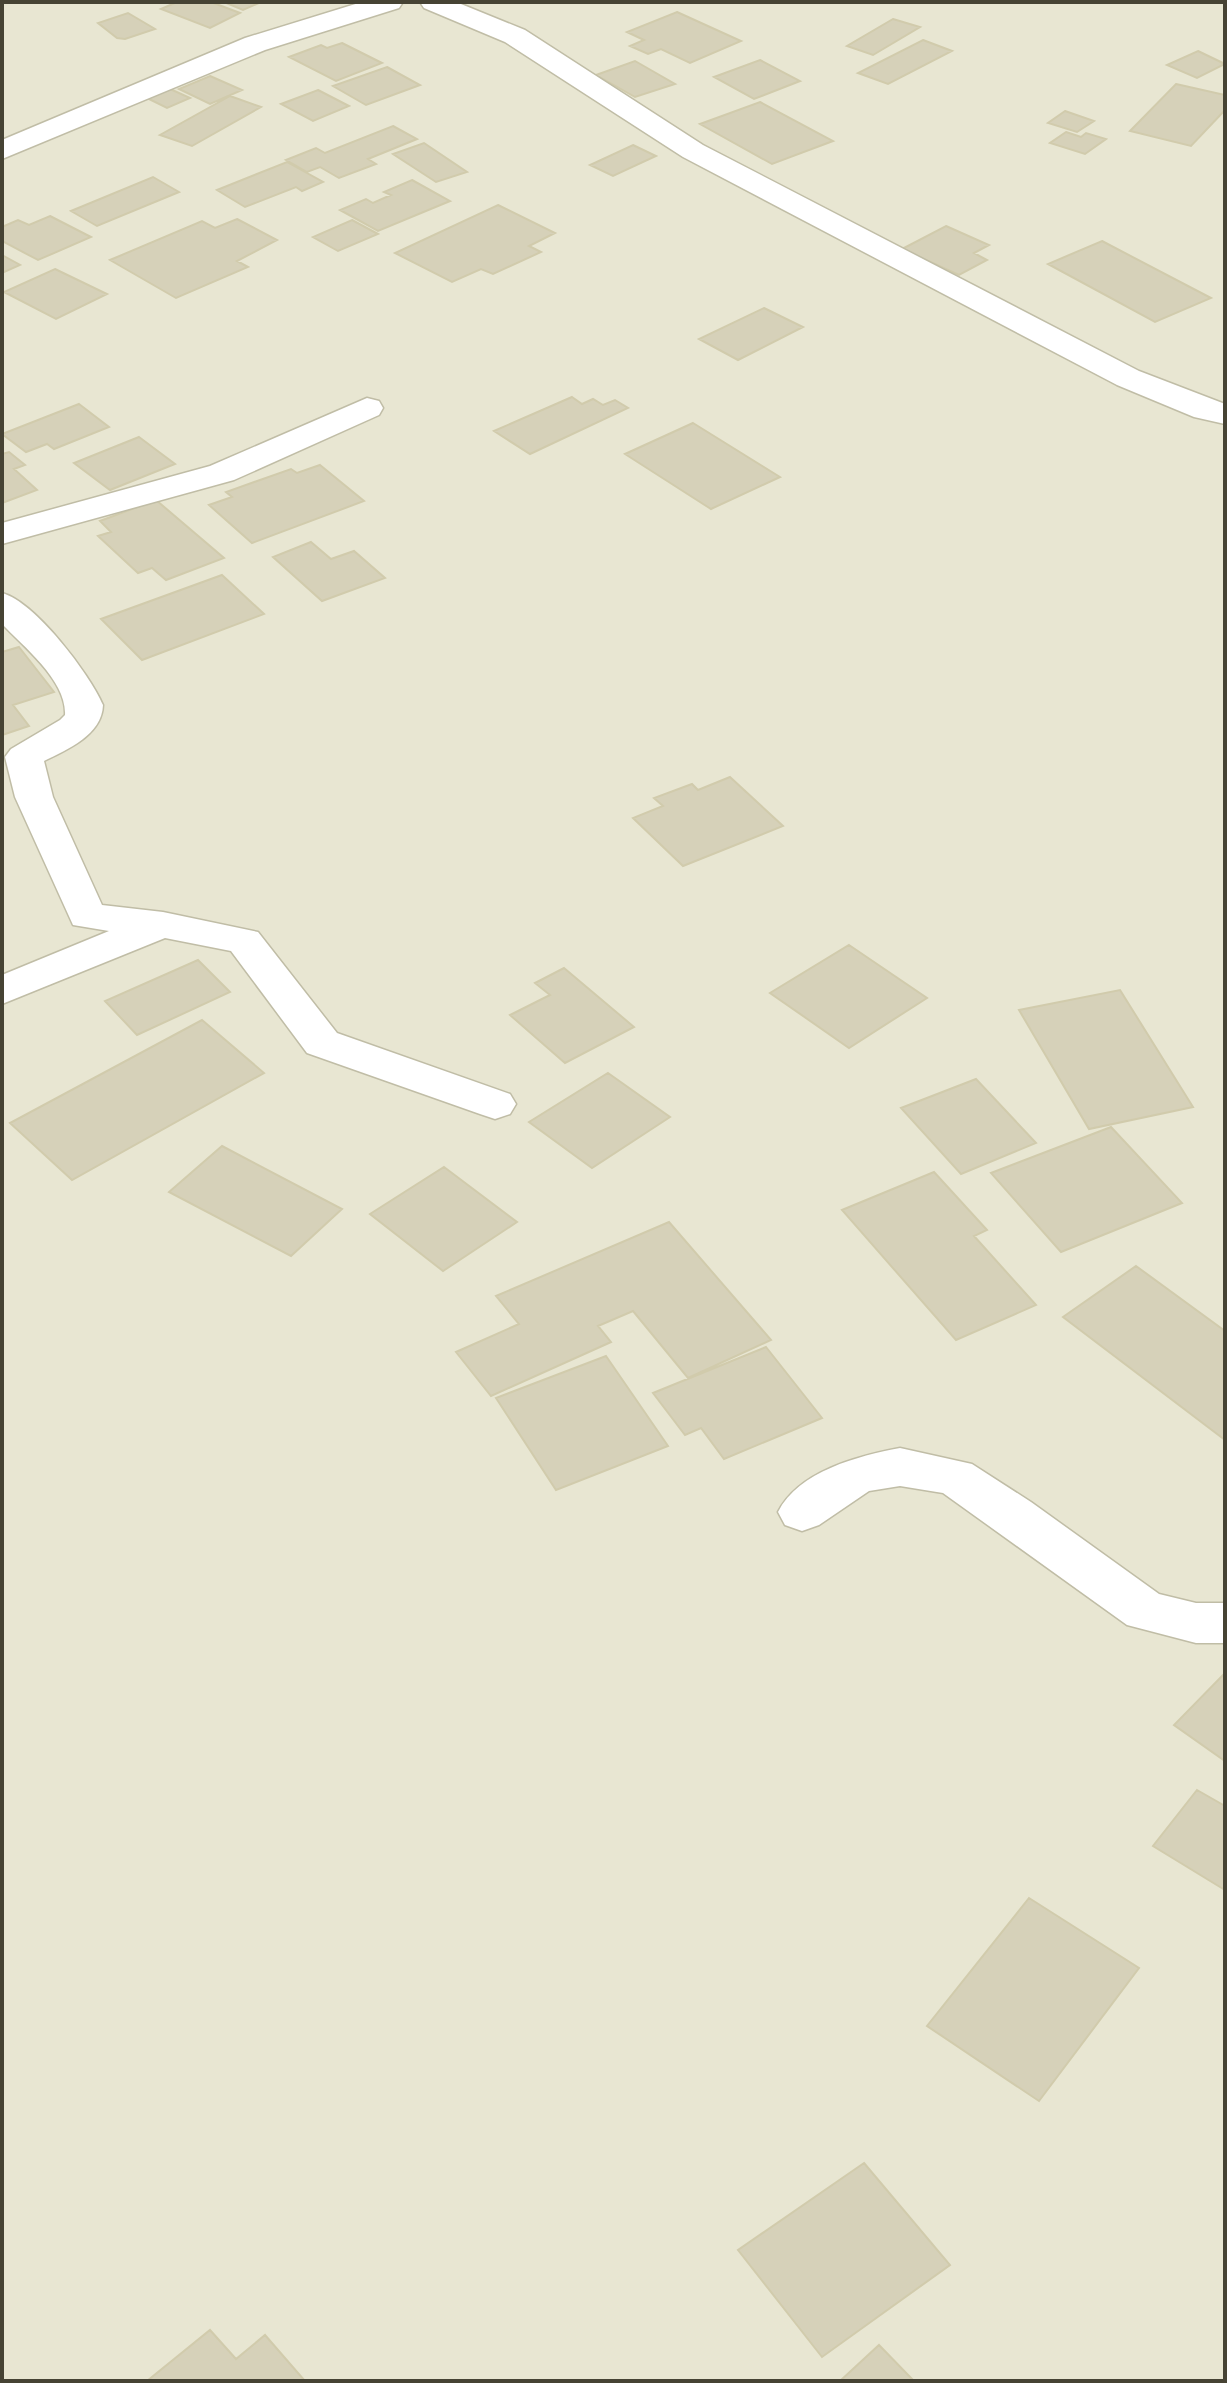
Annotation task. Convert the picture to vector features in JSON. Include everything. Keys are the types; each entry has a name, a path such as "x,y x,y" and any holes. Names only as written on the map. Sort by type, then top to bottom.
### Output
{"street":[{"path":"2,150 255,44 390,2"},
{"path":"433,2 515,36 693,151 1128,378 1206,410 1225,414"},
{"path":"2,534 222,473 367,408"},
{"path":"2,604 73,681 86,703 84,715 75,727 24,757 34,797 87,916 163,925 244,941 322,1043 495,1104"},
{"path":"2,990 163,925"},
{"path":"802,1512 857,1475 900,1467 955,1477 1014,1515 1145,1611 1196,1623 1225,1623"}],"shaded area":[{"path":"2,2 1225,2 1225,2381 2,2381"}],"building":[{"path":"177,2 211,2 240,13 210,28 161,9"},
{"path":"224,2 261,2 243,10"},
{"path":"677,12 741,41 690,63 661,49 648,54 630,46 644,40 627,32"},
{"path":"128,13 155,29 125,39 117,38 98,23"},
{"path":"893,19 920,27 873,55 847,46"},
{"path":"923,40 952,51 888,84 858,73"},
{"path":"342,43 382,63 336,81 289,57 321,45 327,48"},
{"path":"1198,51 1225,64 1197,78 1167,65"},
{"path":"760,60 800,81 754,99 714,77"},
{"path":"635,61 675,84 635,97 596,75"},
{"path":"387,67 420,85 366,105 333,86"},
{"path":"210,76 242,90 210,104 179,89"},
{"path":"1176,84 1225,95 1225,110 1191,146 1130,131"},
{"path":"168,88 190,98 167,108 145,97"},
{"path":"318,90 349,106 313,121 281,104"},
{"path":"230,96 261,107 192,146 160,135"},
{"path":"760,102 833,141 772,164 700,124"},
{"path":"1065,111 1094,121 1077,132 1048,123"},
{"path":"393,126 417,139 368,159 376,164 339,178 320,167 307,172 286,160 316,148 325,153"},
{"path":"1066,132 1081,137 1086,133 1106,139 1085,154 1050,143"},
{"path":"424,143 467,172 436,182 393,154"},
{"path":"633,145 656,156 613,176 590,165"},
{"path":"287,162 323,182 302,191 296,187 245,207 217,190"},
{"path":"153,177 179,192 97,226 71,211"},
{"path":"412,180 450,201 378,231 340,210 366,199 373,203 391,195 384,192"},
{"path":"498,205 555,233 529,246 541,252 493,274 481,269 452,282 395,253"},
{"path":"50,216 91,237 38,260 2,241 2,227 18,220 29,225"},
{"path":"237,219 277,240 237,261 248,267 176,298 110,260 202,221 215,228"},
{"path":"352,220 378,234 338,251 313,237"},
{"path":"946,226 989,245 974,253 987,260 959,275 902,249"},
{"path":"1102,241 1211,298 1155,322 1048,264"},
{"path":"2,255 20,265 2,273"},
{"path":"55,269 107,294 56,319 4,292"},
{"path":"764,308 803,327 738,360 699,339"},
{"path":"572,397 582,404 593,399 603,405 615,400 628,408 530,454 494,431"},
{"path":"79,404 109,427 54,449 47,444 26,452 2,434"},
{"path":"693,423 780,477 711,509 625,454"},
{"path":"139,437 175,464 110,490 74,463"},
{"path":"9,452 25,465 14,469 37,490 2,503 2,454"},
{"path":"320,465 364,501 252,543 209,505 232,497 226,492 291,469 297,473"},
{"path":"156,500 224,558 166,580 152,568 138,573 98,536 111,532 100,521"},
{"path":"311,542 331,559 354,551 385,578 322,601 273,557"},
{"path":"222,575 264,614 142,660 101,619"},
{"path":"19,647 54,692 13,705 29,726 2,735 2,652"},
{"path":"730,777 783,826 683,866 633,818 663,806 654,798 692,784 698,790"},
{"path":"849,945 927,998 849,1048 770,993"},
{"path":"198,960 230,992 137,1035 105,1001"},
{"path":"564,968 634,1027 565,1063 510,1015 550,995 535,983"},
{"path":"1120,990 1193,1107 1089,1129 1019,1010"},
{"path":"202,1020 264,1073 72,1180 10,1123"},
{"path":"608,1073 670,1117 592,1168 529,1122"},
{"path":"976,1079 1036,1143 961,1174 901,1108"},
{"path":"1111,1127 1182,1203 1061,1252 991,1173"},
{"path":"222,1146 342,1209 291,1256 169,1192"},
{"path":"444,1167 517,1222 443,1271 370,1214"},
{"path":"934,1172 987,1230 974,1236 1036,1305 956,1340 842,1210"},
{"path":"669,1222 771,1340 688,1378 633,1311 598,1326 611,1342 491,1396 456,1352 519,1324 496,1296"},
{"path":"1136,1266 1225,1331 1225,1440 1063,1317"},
{"path":"766,1347 822,1418 724,1459 701,1428 685,1435 653,1393"},
{"path":"606,1356 668,1446 556,1490 496,1398"},
{"path":"1225,1673 1225,1761 1174,1725"},
{"path":"1197,1790 1225,1806 1225,1890 1153,1846"},
{"path":"1029,1898 1139,1968 1039,2101 927,2026"},
{"path":"864,2163 950,2265 822,2357 738,2250"},
{"path":"210,2330 236,2359 265,2335 305,2381 147,2381"},
{"path":"879,2345 914,2381 840,2381"}]}
